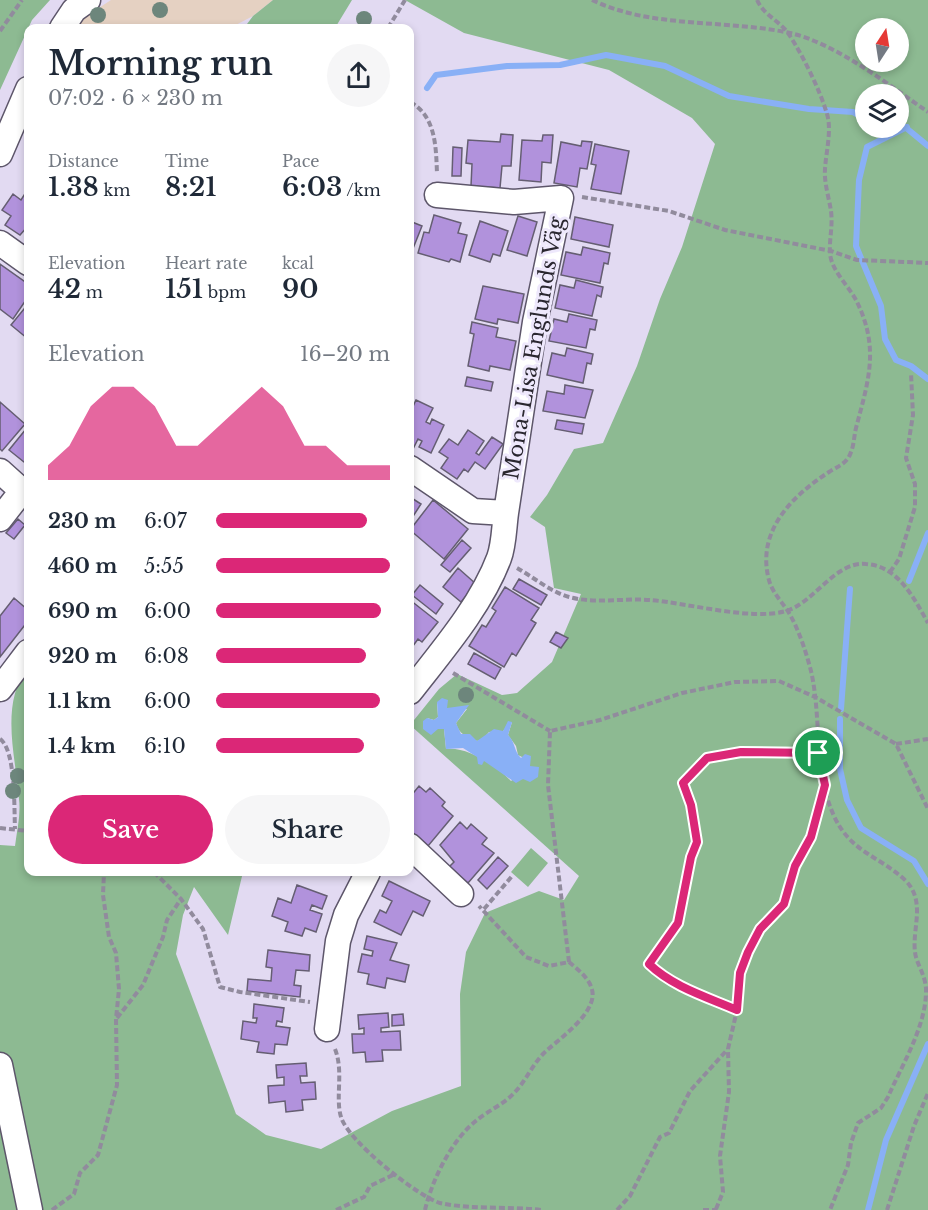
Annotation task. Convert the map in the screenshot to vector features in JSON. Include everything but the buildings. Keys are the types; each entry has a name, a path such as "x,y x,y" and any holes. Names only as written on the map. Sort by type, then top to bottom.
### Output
{"street":[{"path":"65,24 74,10 88,0"},
{"path":"0,154 24,98"},
{"name":"Mona-Lisa Englunds Väg","path":"437,195 513,202 561,198 535,322 500,557"},
{"path":"0,243 24,260"},
{"path":"0,471 20,489 18,496 0,519"},
{"path":"414,471 473,511 506,513"},
{"path":"414,687 460,625 500,557"},
{"path":"0,689 24,657"},
{"path":"414,850 461,894"},
{"path":"327,1029 332,1005 338,941 346,915 366,876"},
{"path":"0,1065 30,1210"}],"path":[{"path":"0,31 22,0"},
{"path":"390,24 405,0"},
{"path":"592,0 605,6 670,21 788,33 821,42 928,112"},
{"path":"757,0 763,12 788,33 828,117 824,172 832,215 833,266 858,303 870,339 867,394 855,429 851,453 845,463 810,486 772,527 765,551 769,579 777,598 788,611 811,671 818,753 832,813 844,835 858,849 908,883 916,899 918,920 915,954 923,969 926,993 920,1023 888,1097 881,1108 858,1124 851,1143 848,1165 830,1210"},
{"path":"414,104 421,108 436,140 437,195"},
{"path":"561,198 590,197 669,211 725,230 831,252 857,260 928,263"},
{"path":"890,572 899,559 915,507 915,484 906,458 913,415 911,373"},
{"path":"500,557 566,596 585,600 648,600 759,614 788,611 847,567 864,563 878,565 909,588 928,623"},
{"path":"434,661 550,731 600,720 682,693 735,682 780,681 815,697 896,744 928,809"},
{"path":"425,1210 428,1196 453,1143 475,1121 514,1093 532,1065 575,1024 591,1002 592,987 586,976 569,962 548,785 550,731"},
{"path":"0,739 5,742 13,772 15,829"},
{"path":"896,744 928,740"},
{"path":"737,1010 659,974 649,964 678,923 691,857 697,842 691,805 683,783 707,758 741,752 818,753"},
{"path":"703,1210 716,1210 723,1191 720,1156 729,1092 728,1049 737,1010 740,973 760,929 784,904 795,866 811,837 825,785"},
{"path":"0,828 24,830"},
{"path":"513,874 484,909 488,917 526,957 536,963 549,966 569,962"},
{"path":"51,1210 74,1194 80,1173 98,1155 117,1085 116,1019 119,989 116,953 109,937 103,895 104,876"},
{"path":"158,876 181,898 203,929 220,987 332,1005"},
{"path":"116,1019 143,985 163,937 167,920 181,898"},
{"path":"327,1029 338,1056 341,1117 354,1139 395,1174 440,1203 541,1210"},
{"path":"617,1210 630,1196 660,1137 669,1133 690,1091 728,1049"},
{"path":"887,1210 914,1126 928,1092"},
{"path":"336,1210 364,1197 370,1186 395,1174"}],"shaded area":[{"path":"111,0 273,0 253,16 238,24 78,24"}],"green space":[{"path":"0,0 50,0 30,24 24,24 24,38 0,90"},
{"path":"273,0 352,0 337,24 247,24 253,16"},
{"path":"405,0 928,0 928,1210 0,1210 0,845 15,846 19,805 12,713 14,696 24,671 24,876 242,876 228,935 194,887 183,915 176,954 236,1114 266,1135 321,1149 392,1111 461,1086 460,994 466,952 485,913 539,891 564,900 579,876 414,729 414,720 439,689 457,674 502,695 517,693 552,662 581,594 554,588 545,527 530,517 547,495 574,449 603,443 637,366 660,299 682,247 715,144 692,118 609,70 464,33","holes":["437,703 447,708 467,709 456,723 457,727 461,733 477,741 483,739 489,732 503,731 512,722 508,735 516,746 518,755 530,761 530,766 511,781 481,758 463,751 446,749 444,729 438,728 427,718 434,720 438,717"]},
{"path":"531,848 548,863 528,887 511,872"}],"water":[{"path":"442,698 448,700 447,708 469,705 456,723 461,734 470,734 477,741 494,729 503,731 508,721 512,722 508,735 521,758 525,754 531,756 530,766 539,767 538,777 530,782 523,779 516,783 484,761 482,765 478,764 477,757 463,748 446,749 444,729 438,729 431,735 423,729 423,721 427,718 434,720 438,717 437,702"}],"waterway":[{"path":"427,88 436,75 507,66 560,65 606,55 665,66 729,96 809,109 855,113"},
{"path":"909,130 928,146"},
{"path":"885,138 867,147 859,180 856,246 881,306 885,339 896,360 911,366 928,379"},
{"path":"909,581 928,533"},
{"path":"841,709 850,589"},
{"path":"840,719 840,769 847,800 861,828 914,861 928,884"},
{"path":"868,1210 886,1140 928,1044"}],"route":[{"path":"741,752 818,753 825,785 811,837 795,866 784,904 760,929 748,952 740,973 737,1010 659,974 649,964 678,923 691,857 697,842 691,805 683,783 707,758 741,752"}]}
